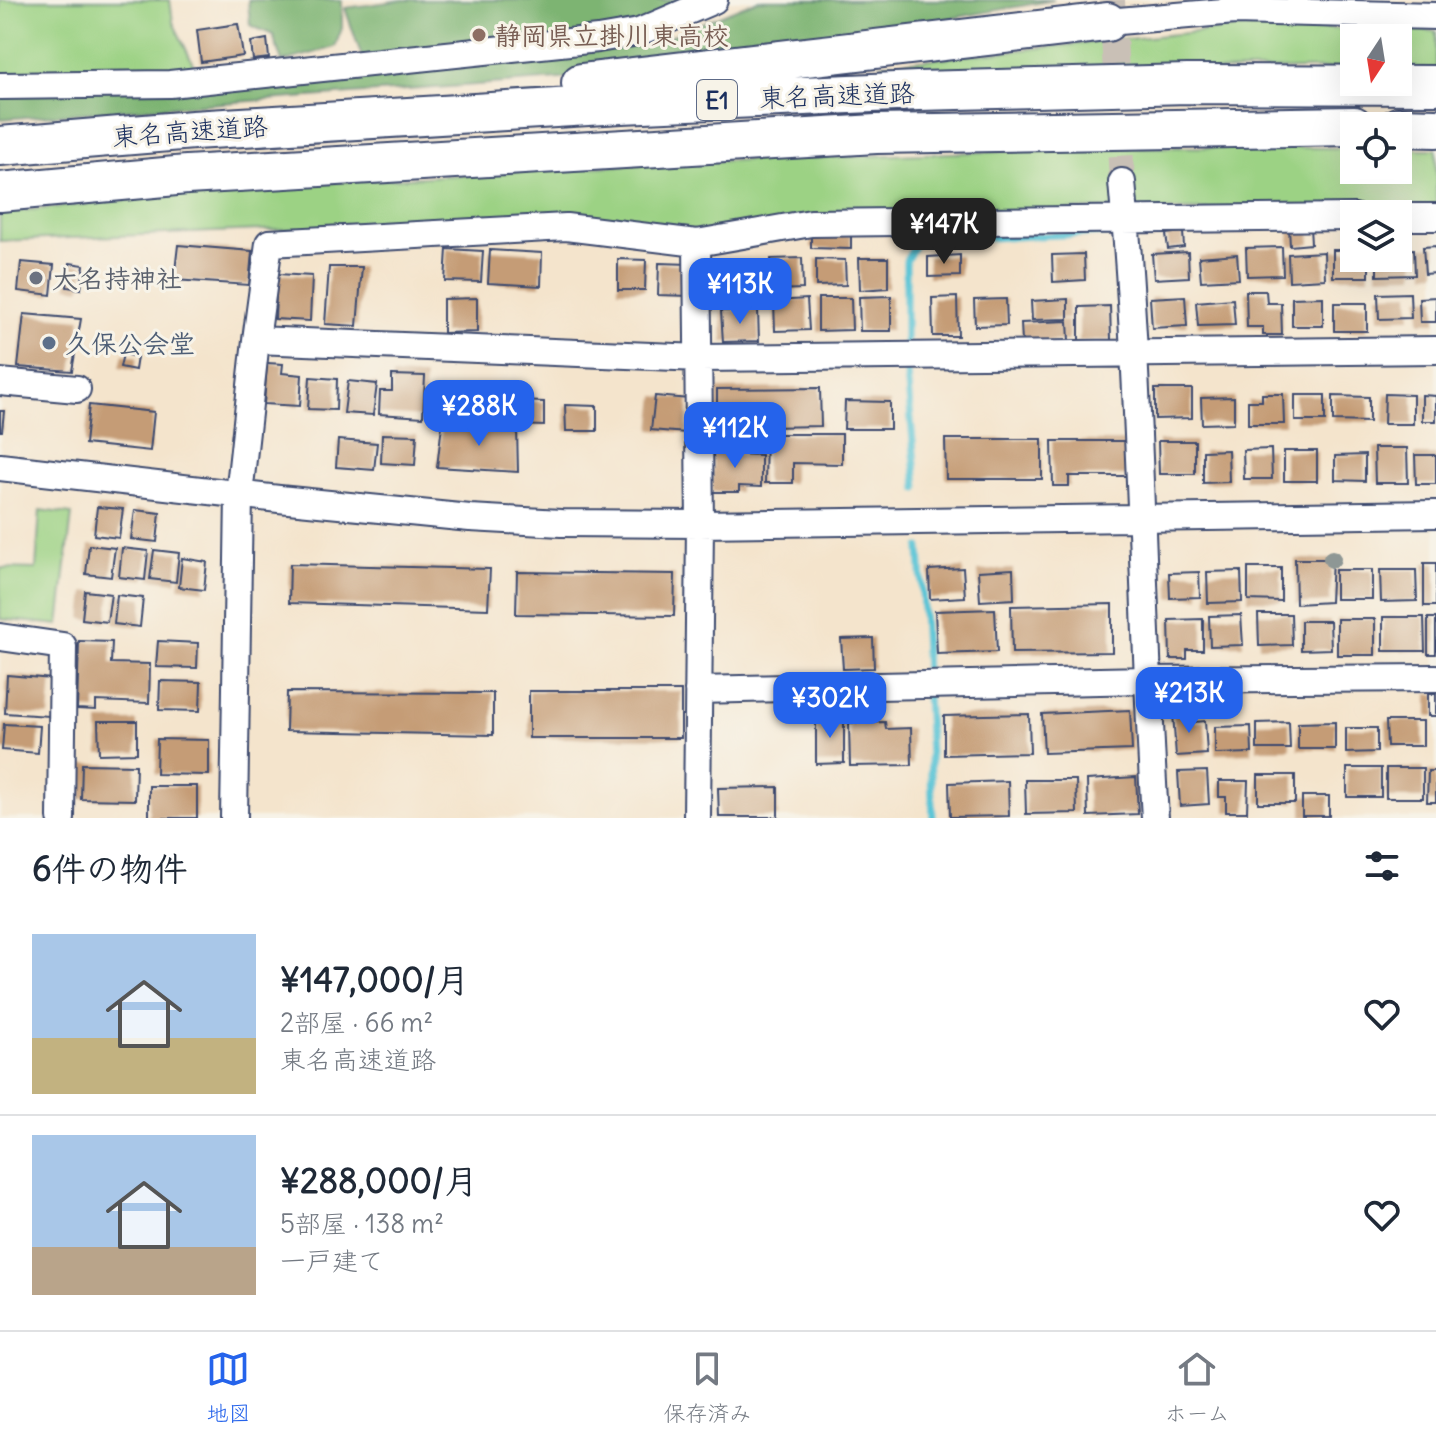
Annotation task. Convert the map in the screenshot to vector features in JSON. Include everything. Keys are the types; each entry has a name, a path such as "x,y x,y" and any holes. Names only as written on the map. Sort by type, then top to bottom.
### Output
{"highway":[{"path":"193,130 1107,22"},
{"name":"東名高速道路","path":"0,146 193,130 621,104 918,91 1188,84 1436,85"},
{"name":"東名高速道路","path":"0,192 187,175 813,137 1340,126"},
{"path":"1412,127 1436,128"}],"street":[{"path":"0,86 170,84 598,39 639,32 714,0"},
{"path":"1107,22 1235,11 1436,16"},
{"path":"1122,182 1134,353 1146,680 1155,818"},
{"path":"234,818 239,495 269,243 566,227 697,243 811,223 1340,217"},
{"path":"1412,217 1436,217"},
{"path":"697,243 700,358 697,818"},
{"path":"256,340 700,358 1436,350"},
{"path":"0,382 77,389"},
{"path":"0,467 239,495 470,518 561,523 700,524 1436,514"},
{"path":"0,637 63,646 61,818"},
{"path":"698,690 1146,680 1436,678"}],"green space":[{"path":"0,0 170,0 173,22 199,76 0,77"},
{"path":"248,0 342,0 342,28 335,47 282,62 273,35 250,25"},
{"path":"403,0 714,0 639,32 388,62 656,42 758,0 1054,0 643,73 0,119 0,91 364,63 345,8"},
{"path":"1246,27 1340,29 1340,68 893,78 882,64"},
{"path":"1412,30 1436,31 1436,70 1412,69"},
{"path":"1131,147 1340,148 1340,184 1412,184 1412,149 1436,149 1436,213 1412,213 1412,200 1340,200 1340,212 1087,209 698,232 567,217 0,241 0,213 253,187 662,163"},
{"path":"40,510 72,514 59,625 0,619 0,568 36,569"}],"building":[{"path":"238,24 243,56 201,62 197,30"},
{"path":"267,39 269,58 253,60 251,42"},
{"path":"1310,227 1311,244 1290,246 1289,228"},
{"path":"1183,232 1184,247 1168,249 1166,234"},
{"path":"811,235 851,235 851,249 811,248"},
{"path":"178,245 252,251 249,285 174,280"},
{"path":"1436,246 1436,273 1425,274 1423,247"},
{"path":"1282,247 1283,275 1247,276 1246,248"},
{"path":"447,249 483,251 481,282 445,281"},
{"path":"1412,249 1415,275 1377,276 1377,272 1412,272"},
{"path":"490,250 542,253 541,286 488,283"},
{"path":"1333,250 1340,250 1340,272 1369,272 1369,277 1333,277"},
{"path":"1188,252 1189,277 1154,279 1152,254"},
{"path":"1324,252 1325,279 1289,281 1288,254"},
{"path":"1084,254 1085,280 1053,282 1052,255"},
{"path":"1237,254 1239,279 1201,281 1199,257"},
{"path":"960,255 960,276 928,277 928,257"},
{"path":"802,258 803,289 772,290 771,259"},
{"path":"859,258 888,258 888,288 860,290"},
{"path":"618,259 646,260 645,290 618,290"},
{"path":"816,259 845,260 846,285 816,286"},
{"name":"大名持神社","path":"21,262 54,265 51,295 18,291"},
{"path":"747,262 748,272 762,271 764,296 718,298 716,263"},
{"path":"70,263 84,265 81,289 67,287"},
{"path":"659,263 690,264 690,296 658,295"},
{"path":"329,267 362,267 357,326 325,324"},
{"path":"277,274 312,276 310,321 275,319"},
{"path":"1246,291 1266,291 1267,303 1281,303 1282,335 1263,335 1263,327 1247,327"},
{"path":"1410,293 1411,318 1379,319 1378,294"},
{"path":"891,296 891,331 860,331 859,297"},
{"path":"1185,296 1187,326 1152,328 1150,298"},
{"path":"957,297 958,336 933,336 932,298"},
{"path":"1323,297 1323,326 1292,326 1292,298"},
{"path":"1436,297 1436,322 1420,322 1419,298"},
{"path":"477,298 477,332 443,333 443,299"},
{"path":"818,298 851,298 852,330 818,331"},
{"path":"807,299 809,330 775,331 774,301"},
{"path":"1006,299 1007,325 975,326 974,300"},
{"path":"1068,299 1068,319 1032,320 1031,301"},
{"path":"1233,299 1235,325 1198,326 1196,302"},
{"path":"1334,303 1367,303 1367,331 1334,331"},
{"path":"1110,306 1111,340 1079,341 1079,307"},
{"path":"758,310 759,341 723,342 721,311"},
{"name":"久保公会堂","path":"24,314 81,319 72,371 18,367"},
{"path":"1068,321 1069,341 1022,342 1021,323"},
{"path":"123,354 137,357 135,370 120,367"},
{"path":"267,363 283,364 282,373 302,375 300,406 264,404"},
{"path":"392,375 425,376 423,417 379,414 380,391 392,391"},
{"path":"310,377 337,379 336,410 308,409"},
{"path":"348,381 377,384 373,415 344,413"},
{"path":"820,388 821,426 717,428 717,389"},
{"path":"1155,389 1192,389 1192,418 1155,419"},
{"path":"1262,394 1283,394 1284,424 1248,424 1248,401 1262,401"},
{"path":"1385,394 1413,395 1413,424 1384,424"},
{"path":"1295,395 1325,395 1325,421 1295,421"},
{"path":"1422,395 1436,396 1436,421 1422,421"},
{"path":"655,396 689,399 686,433 651,430"},
{"path":"1333,396 1369,397 1369,422 1333,421"},
{"path":"1234,397 1234,423 1202,424 1201,398"},
{"path":"519,401 544,402 544,426 518,425"},
{"path":"845,401 890,402 890,429 844,429"},
{"path":"89,405 154,412 150,451 85,444"},
{"path":"565,405 597,406 597,431 566,431"},
{"path":"0,411 4,411 2,431 0,431"},
{"path":"442,425 517,428 518,472 437,467"},
{"path":"382,434 417,435 415,465 381,463"},
{"path":"766,434 842,434 842,464 793,463 793,483 765,483"},
{"path":"945,439 1042,439 1042,479 946,479"},
{"path":"338,440 377,443 374,470 336,467"},
{"path":"1052,441 1132,441 1133,476 1069,476 1069,486 1053,486"},
{"path":"1158,441 1195,441 1195,474 1159,474"},
{"path":"713,447 737,447 737,454 761,455 761,487 739,486 739,492 712,492"},
{"path":"1374,448 1407,448 1408,483 1375,483"},
{"path":"1271,449 1272,479 1244,479 1243,450"},
{"path":"1228,450 1229,482 1203,483 1203,451"},
{"path":"1284,451 1317,451 1317,481 1284,481"},
{"path":"1365,455 1365,481 1335,480 1335,456"},
{"path":"1415,455 1436,455 1436,484 1416,484"},
{"path":"97,507 123,509 119,538 94,535"},
{"path":"135,510 160,513 157,542 131,539"},
{"path":"89,545 115,548 111,577 86,574"},
{"path":"122,548 148,551 145,580 119,577"},
{"path":"154,550 179,553 176,582 150,579"},
{"path":"182,558 207,562 204,590 179,587"},
{"path":"1295,559 1332,559 1330,602 1296,604"},
{"path":"1424,563 1436,563 1436,606 1424,606"},
{"path":"290,564 490,569 488,609 289,603"},
{"path":"963,568 965,597 930,599 929,570"},
{"path":"1248,568 1281,568 1281,601 1248,600"},
{"path":"1013,569 1014,599 980,601 978,571"},
{"path":"1335,570 1372,570 1372,599 1335,599"},
{"path":"1380,570 1416,570 1417,601 1381,602"},
{"path":"1241,571 1242,602 1208,603 1207,572"},
{"path":"517,572 675,574 674,616 516,614"},
{"path":"1199,572 1200,597 1170,598 1169,573"},
{"path":"85,591 111,594 107,622 82,619"},
{"path":"117,595 143,598 140,627 114,624"},
{"path":"1112,604 1112,652 1012,653 1011,606"},
{"path":"995,609 997,652 937,654 935,611"},
{"path":"1258,614 1291,614 1292,645 1259,646"},
{"path":"1241,615 1243,645 1210,646 1209,616"},
{"path":"1383,617 1424,617 1425,651 1383,651"},
{"path":"1428,618 1436,618 1436,654 1428,654"},
{"path":"1203,619 1203,650 1187,650 1187,659 1170,659 1169,620"},
{"path":"1337,619 1375,619 1375,655 1337,655"},
{"path":"1301,621 1330,621 1331,649 1301,650"},
{"path":"873,638 874,668 843,669 841,639"},
{"path":"79,641 112,642 111,663 150,664 149,703 96,701 96,710 77,709"},
{"path":"158,641 198,643 197,668 156,667"},
{"path":"7,675 52,679 49,716 5,713"},
{"path":"160,681 201,682 200,711 159,710"},
{"path":"529,691 681,691 681,738 529,738"},
{"path":"287,692 493,693 493,735 286,731"},
{"path":"1428,694 1436,694 1436,716 1428,716"},
{"path":"1130,710 1132,750 1044,753 1042,714"},
{"path":"1195,712 1195,722 1205,721 1207,754 1176,756 1173,713"},
{"path":"1029,714 1030,753 944,755 944,716"},
{"path":"816,716 844,716 844,763 816,764"},
{"path":"98,721 137,721 137,753 99,754"},
{"path":"1386,721 1423,721 1423,746 1387,746"},
{"path":"885,722 886,729 911,728 912,765 850,766 849,723"},
{"path":"1289,722 1290,749 1257,749 1257,723"},
{"path":"1335,722 1335,749 1298,749 1298,723"},
{"path":"4,724 40,726 38,753 2,750"},
{"path":"1251,726 1252,753 1215,754 1215,727"},
{"path":"1346,728 1377,728 1377,752 1346,753"},
{"path":"157,739 209,740 209,775 156,774"},
{"path":"82,764 136,765 135,800 81,799"},
{"path":"1347,768 1381,768 1381,797 1347,797"},
{"path":"1386,768 1423,768 1423,798 1386,798"},
{"path":"1207,771 1209,804 1180,806 1178,772"},
{"path":"1428,771 1436,771 1436,802 1427,802"},
{"path":"1258,775 1295,775 1295,803 1258,803"},
{"path":"1136,777 1138,814 1088,816 1087,780"},
{"path":"1025,780 1076,780 1077,813 1026,814"},
{"path":"1008,781 1009,816 950,817 949,783"},
{"path":"1219,781 1248,781 1247,812 1226,812 1226,797 1219,797"},
{"path":"149,786 197,786 197,818 149,818"},
{"path":"778,787 778,817 719,817 718,788"},
{"path":"1302,796 1329,796 1329,816 1302,816"}],"waterway":[{"path":"906,350 906,261 917,241 1108,233"},
{"path":"906,362 917,488"},
{"path":"920,548 933,818"}],"tunnel":[{"path":"1112,0 1122,182"}],"place":[{"name":"静岡県立掛川東高校","path":"479,35"},
{"name":"大名持神社","path":"36,278"},
{"name":"久保公会堂","path":"49,343"}]}
